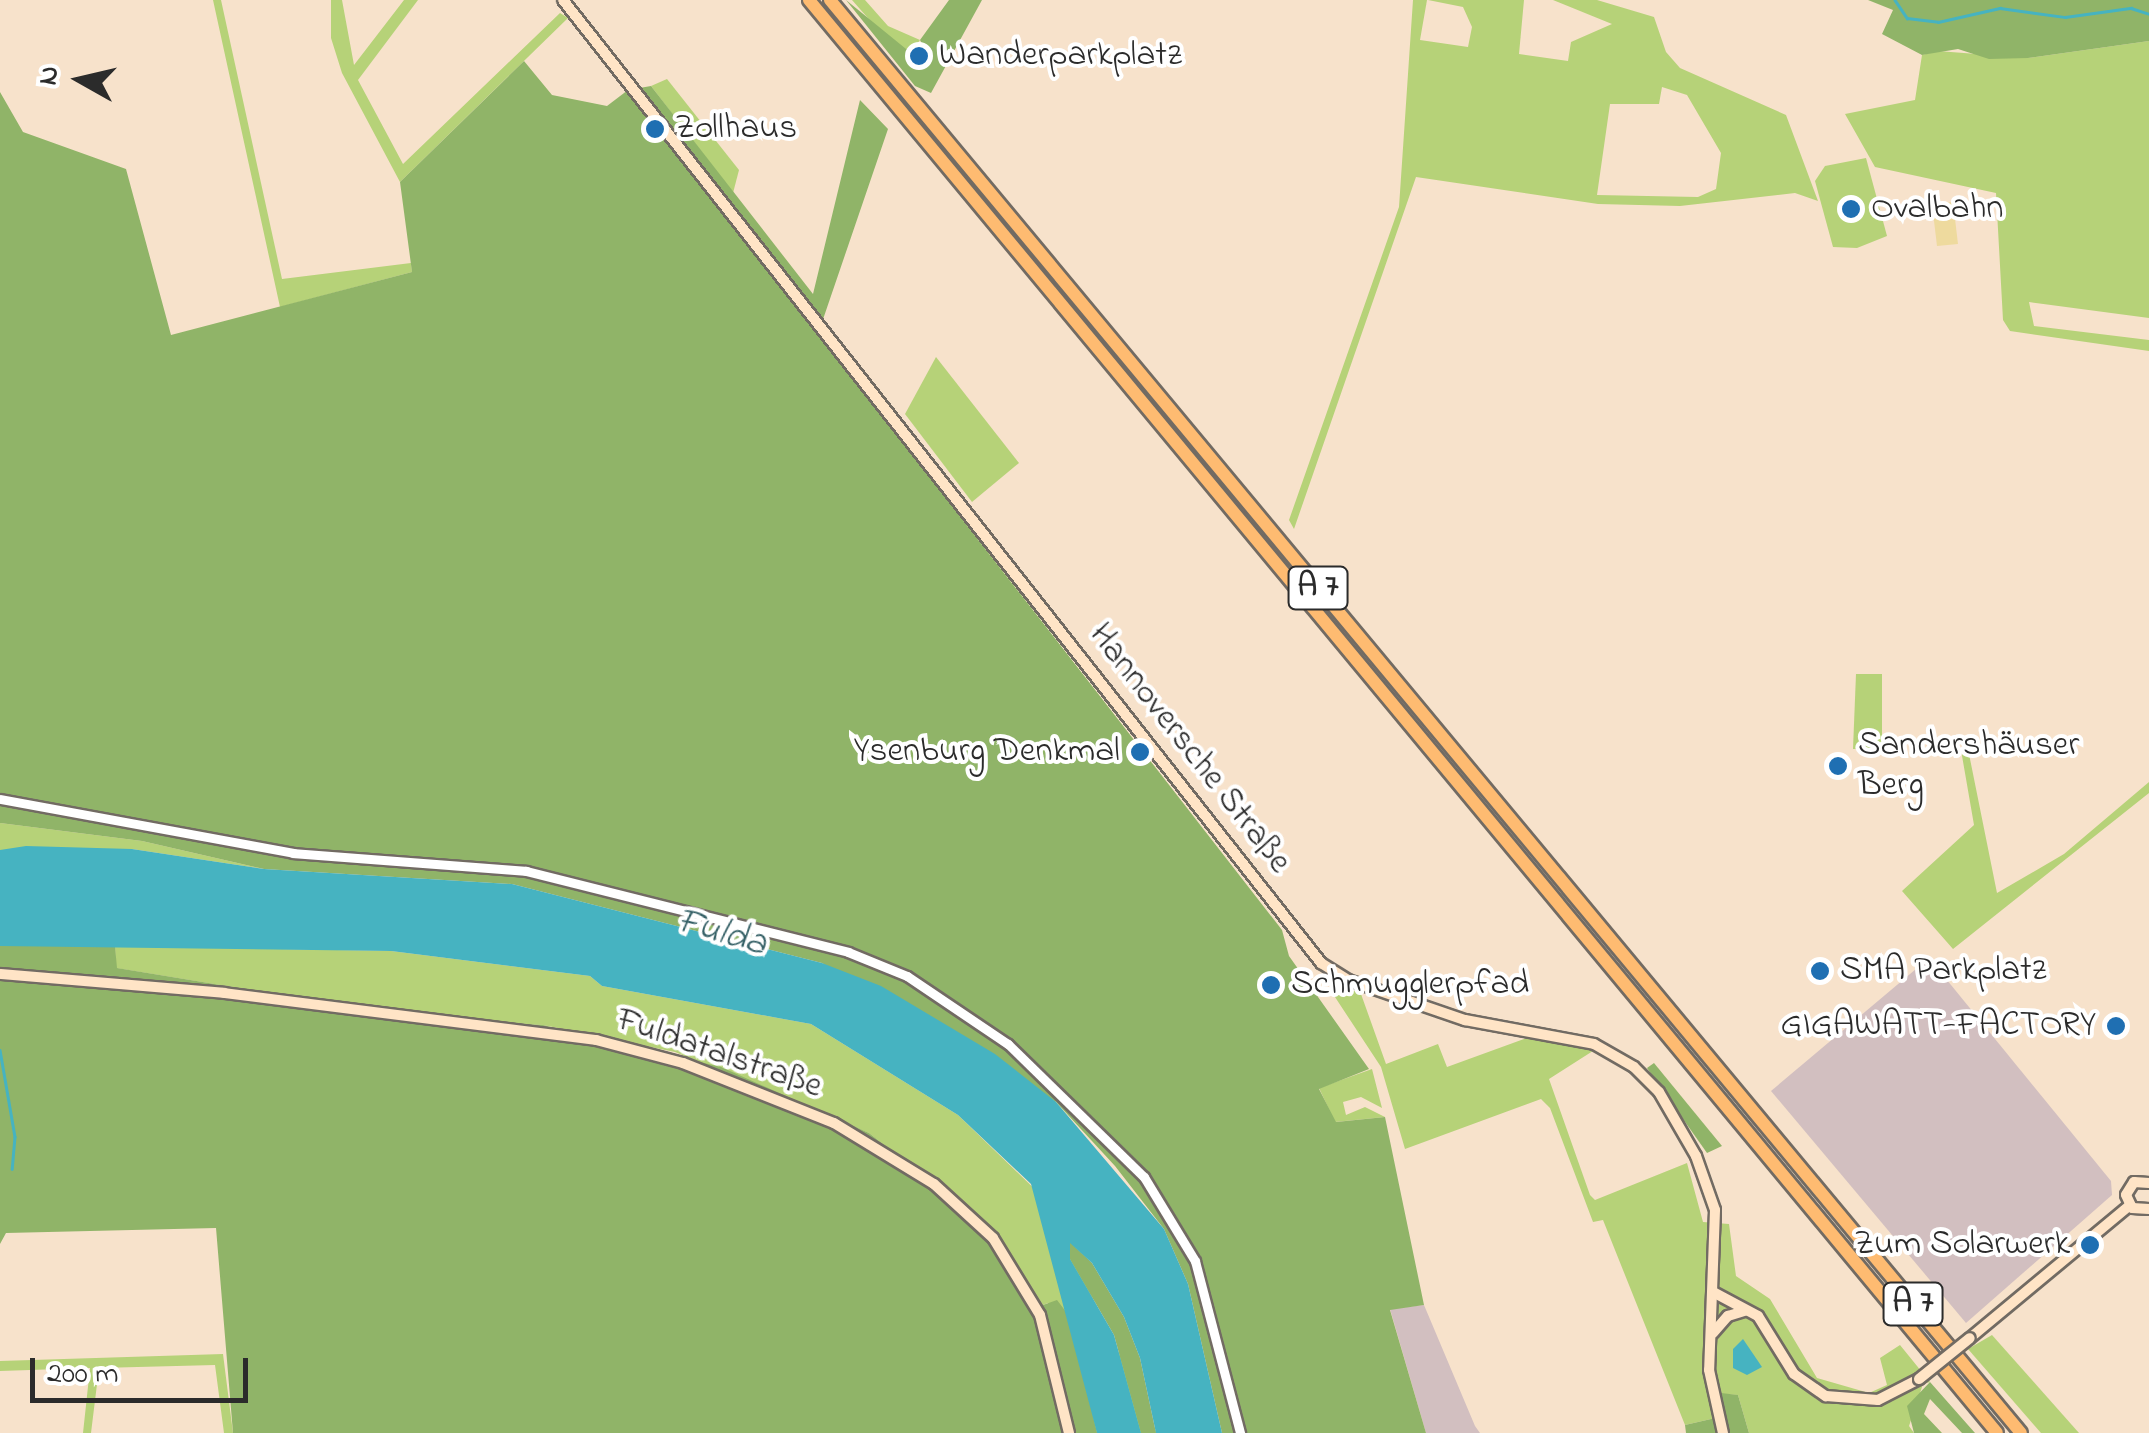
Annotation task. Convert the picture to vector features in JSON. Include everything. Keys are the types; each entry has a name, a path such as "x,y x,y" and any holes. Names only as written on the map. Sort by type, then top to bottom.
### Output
{"highway":[{"name":"A 7","path":"809,0 1997,1433"},
{"name":"A 7","path":"830,0 2021,1433"}],"main road":[{"name":"Hannoversche Straße","path":"564,0 1321,963 1348,980 1466,1020 1594,1044 1652,1083 1713,1199 1710,1384 1723,1433"},
{"name":"Fuldatalstraße","path":"0,974 224,993 596,1040 682,1062 834,1123 934,1184 993,1238 1040,1315 1068,1433"},
{"path":"2129,1206 2130,1186 2149,1183"},
{"path":"1713,1297 1749,1312 1794,1374 1826,1396 1870,1402 1919,1380 2129,1206 2149,1208"},
{"path":"1710,1344 1723,1320 1749,1312"}],"street":[{"path":"0,800 294,854 526,871 829,947 907,976 1008,1044 1144,1177 1196,1261 1240,1433"}],"shaded area":[{"path":"1929,958 2111,1181 2112,1195 1966,1323 1771,1091"},
{"path":"1424,1305 1480,1433 1426,1433 1390,1309"}],"green space":[{"path":"213,0 221,0 282,279 411,263 412,272 280,307"},
{"path":"331,0 342,0 354,65 404,0 418,0 358,80 403,164 560,13 568,18 400,182 342,73 331,38"},
{"path":"846,0 922,62 927,53 920,40 949,0 982,0 931,93 915,86"},
{"path":"852,0 865,0 888,26 920,40 910,53 882,34"},
{"path":"1413,0 1427,0 1420,40 1468,47 1472,27 1463,7 1428,0 1524,0 1519,54 1568,61 1571,42 1612,24 1553,0 1597,0 1654,17 1666,52 1680,68 1786,115 1818,201 1795,193 1680,206 1598,204 1416,177 1294,529 1289,520 1399,207","holes":["1662,87 1687,95 1721,153 1716,189 1698,197 1597,195 1610,104 1659,104"]},
{"path":"1868,0 2149,0 2149,41 2028,58 1989,59 1958,49 1922,55 1882,34 1893,10"},
{"path":"2149,41 2149,318 2029,302 2034,326 2149,340 2149,351 2010,331 2003,320 1996,193 1875,167 1845,114 1915,100 1922,55 1938,51 2028,58"},
{"path":"524,61 552,95 607,106 628,90 651,86 813,294 860,100 888,129 818,334 1282,930 1289,956 1369,1069 1319,1089 1336,1122 1385,1117 1424,1305 1390,1310 1426,1433 1222,1433 1188,1284 1164,1229 1115,1166 1056,1102 822,963 512,884 264,869 142,841 0,823 0,92 23,132 126,169 171,335 412,272 400,182"},
{"path":"667,79 739,170 733,193 651,86"},
{"name":"Ovalbahn","path":"1866,158 1887,236 1857,248 1833,247 1815,181 1825,166"},
{"path":"936,357 1019,463 972,502 905,414"},
{"path":"1856,674 1882,674 1882,748 1853,749"},
{"path":"1968,749 1997,893 2064,854 2149,782 2149,793 1953,949 1902,891 1974,825 1961,750"},
{"path":"0,823 142,841 264,869 132,849 0,850"},
{"path":"0,946 115,946 117,968 416,1017 543,1025 721,1067 869,1133 996,1233 1043,1305 1057,1300 1070,1317 1097,1433 233,1433 216,1228 6,1233 0,1244"},
{"path":"115,946 391,951 590,976 602,986 811,1024 958,1115 1046,1200 1157,1433 1085,1433 1048,1303 1043,1305 995,1233 869,1133 675,1052 543,1025 416,1017 116,968"},
{"path":"1337,983 1361,994 1386,1064 1438,1044 1447,1067 1527,1038 1596,1049 1549,1079 1590,1195 1595,1200 1687,1163 1703,1222 1729,1224 1736,1276 1770,1299 1817,1378 1869,1393 1887,1385 1880,1358 1900,1345 1930,1382 1923,1384 1909,1426 1914,1433 1749,1433 1738,1395 1721,1394 1724,1416 1685,1425 1603,1220 1593,1222 1550,1108 1541,1099 1405,1149 1381,1067 1333,994"},
{"path":"1654,1063 1722,1146 1707,1153 1647,1068"},
{"path":"1372,1069 1382,1108 1361,1097 1343,1102 1346,1115 1365,1107 1385,1117 1335,1122 1319,1088"},
{"path":"1070,1242 1092,1263 1124,1317 1140,1358 1156,1433 1141,1433 1114,1335 1070,1259"},
{"path":"1992,1335 2079,1433 2041,1433 1968,1349"},
{"path":"223,1354 233,1433 224,1433 215,1365 99,1368 91,1433 83,1433 90,1368 0,1371 0,1361"},
{"path":"1930,1382 1975,1433 1962,1433 1930,1399 1924,1414 1942,1433 1914,1433 1907,1406"},
{"path":"1721,1393 1738,1395 1749,1433 1686,1433 1685,1425 1724,1416"}],"sand":[{"path":"1953,202 1958,244 1937,246 1932,204"}],"water":[{"path":"26,846 132,849 264,869 512,884 822,963 881,986 995,1054 1056,1102 1164,1229 1188,1284 1222,1433 1156,1433 1140,1358 1124,1317 1092,1263 1070,1243 1070,1259 1114,1335 1141,1433 1097,1433 1031,1184 958,1115 811,1024 602,986 590,976 391,951 0,946 0,850"},
{"path":"1743,1339 1762,1367 1747,1375 1733,1368 1733,1349"}],"waterway":[{"path":"1895,0 1907,18 1938,22 2000,8 2065,17 2131,8 2149,14"},
{"path":"0,1050 15,1137 12,1169"}],"place":[{"name":"Wanderparkplatz","path":"919,56"},
{"name":"Zollhaus","path":"655,129"},
{"name":"Ovalbahn","path":"1851,209"},
{"name":"Ysenburg Denkmal","path":"1140,752"},
{"name":"Sandershäuser Berg","path":"1838,766"},
{"name":"SMA Parkplatz","path":"1820,971"},
{"name":"Schmugglerpfad","path":"1271,985"},
{"name":"GIGAWATT-FACTORY","path":"2116,1026"},
{"name":"Zum Solarwerk","path":"2090,1245"}],"water label":[{"name":"Fulda","path":"721,934"}]}
